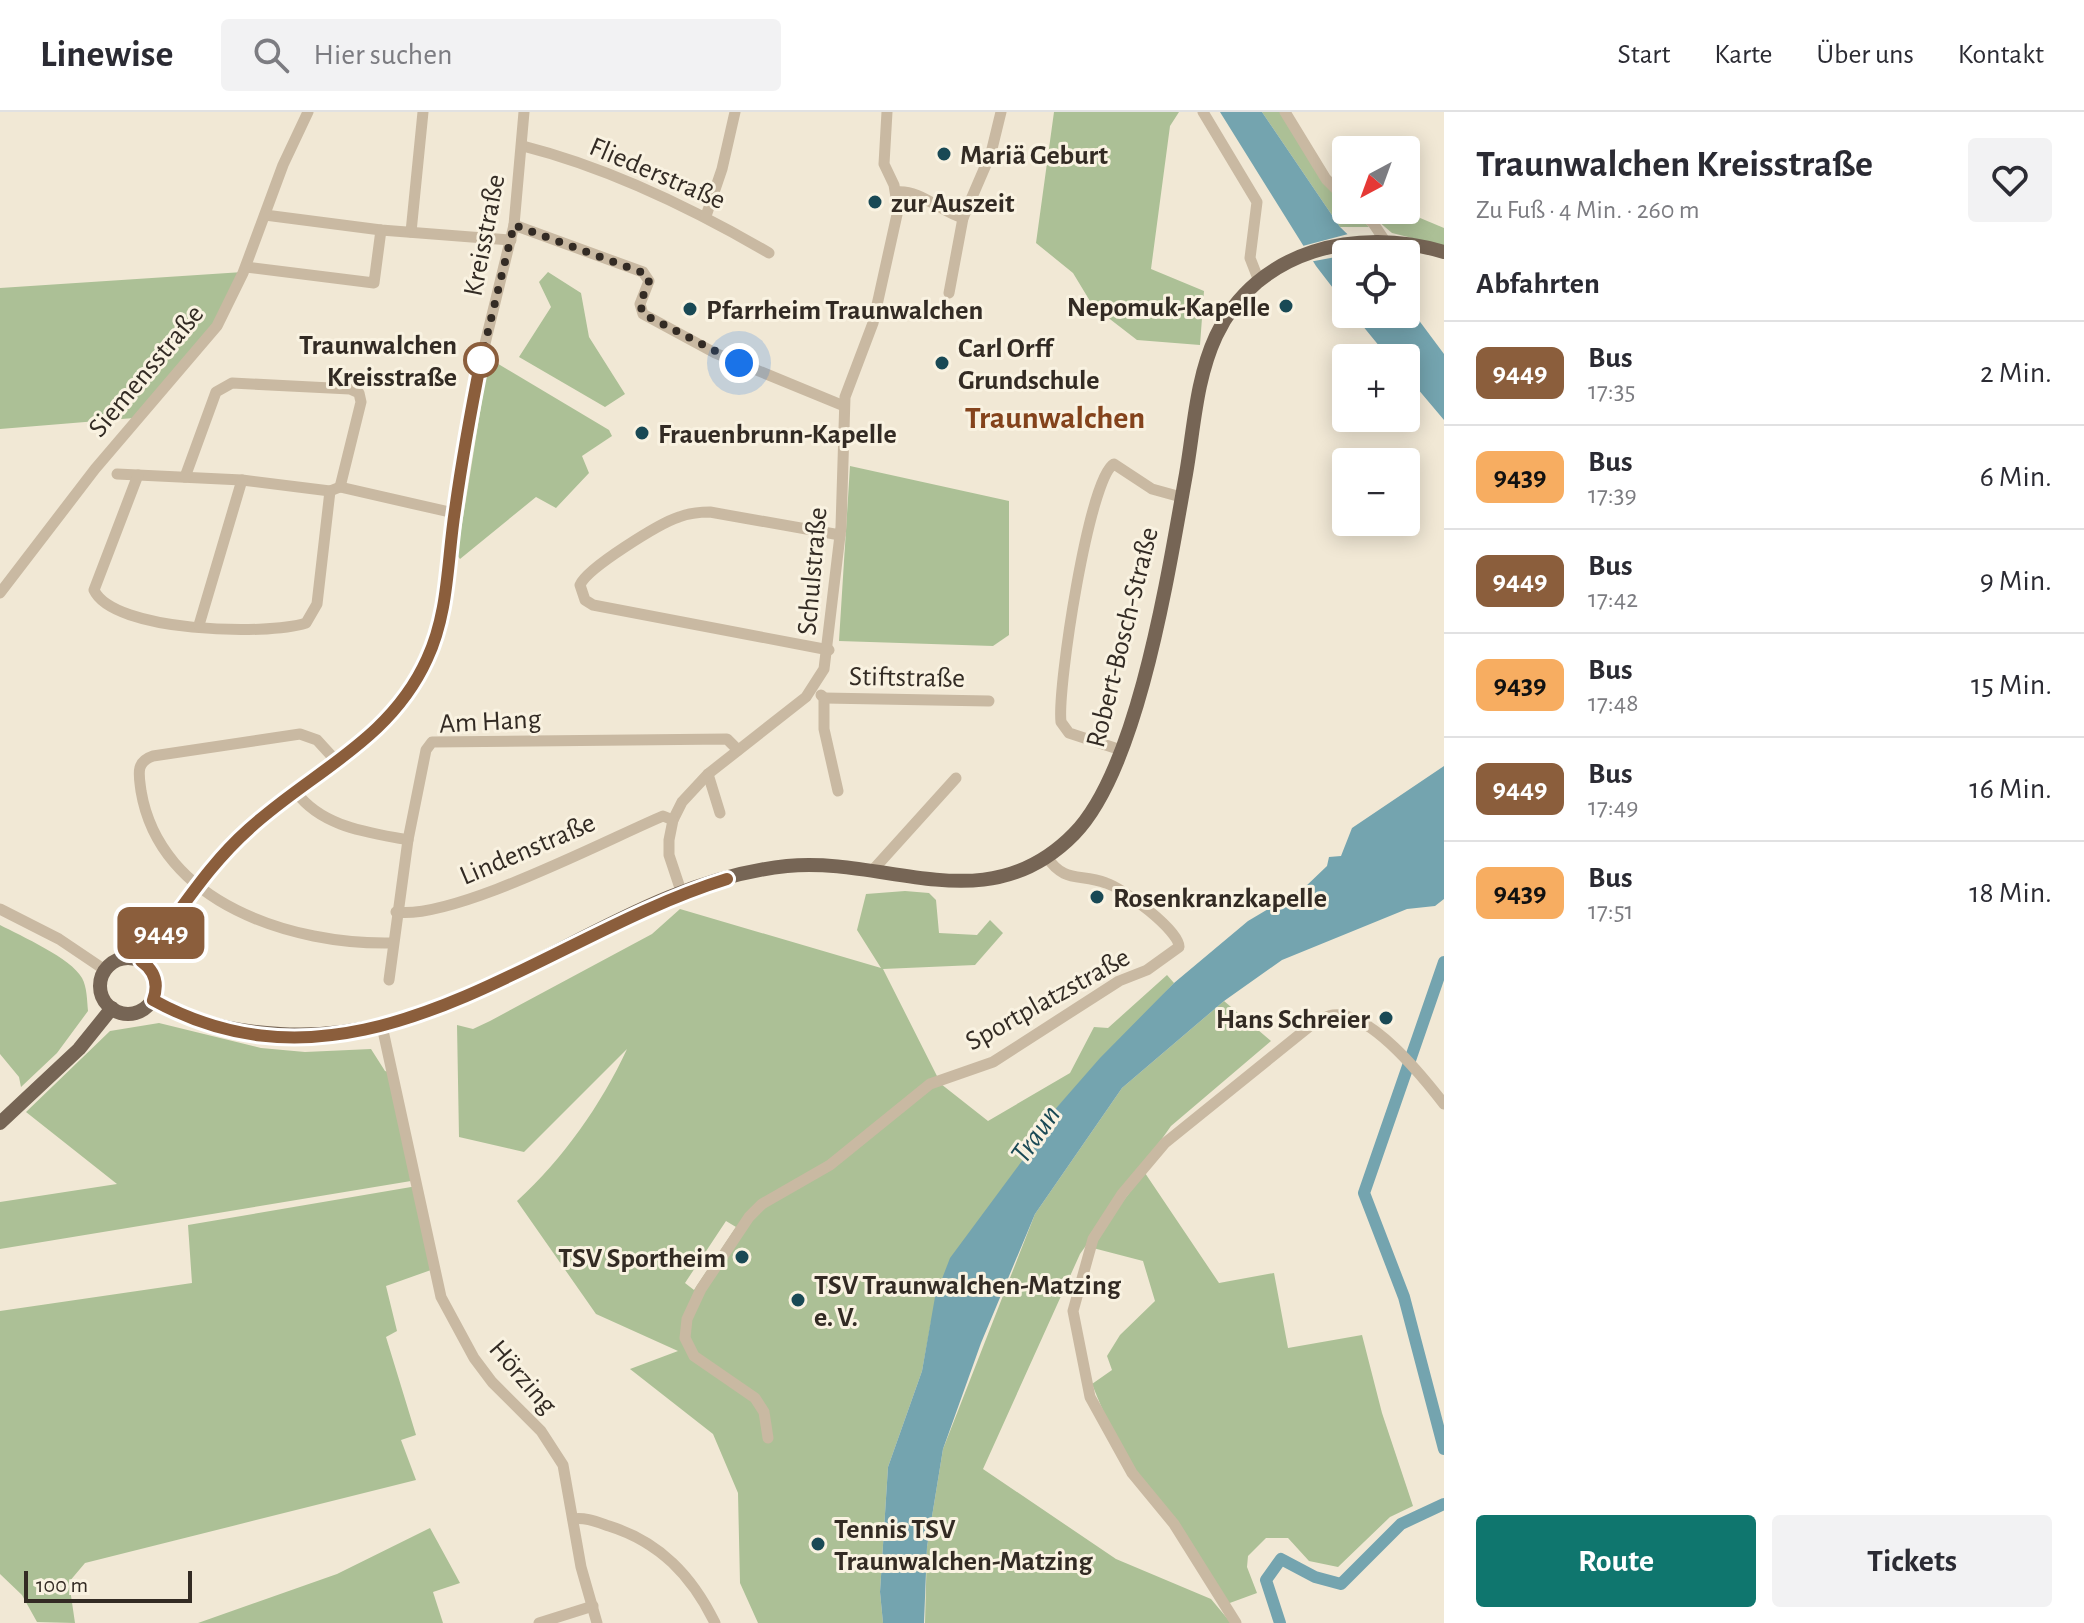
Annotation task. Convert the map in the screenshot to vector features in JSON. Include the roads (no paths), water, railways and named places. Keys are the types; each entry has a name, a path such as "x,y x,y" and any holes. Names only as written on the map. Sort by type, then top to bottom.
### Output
{"main road":[{"name":"Robert-Bosch-Straße","path":"153,1000 205,1022 260,1033 324,1035 382,1026 482,992 593,933 682,894 782,867 818,865 970,882 1006,875 1046,856 1069,839 1090,814 1121,750 1157,618 1205,366 1228,316 1259,281 1282,265 1332,246"},
{"name":"Robert-Bosch-Straße","path":"1420,248 1444,252"},
{"path":"125,958 141,961 154,974 156,992 153,1000 134,1013 112,1008 102,995 105,970 125,958"},
{"path":"0,1123 53,1077 112,1008"}],"street":[{"name":"Siemensstraße","path":"0,593 95,469 210,337 246,267 308,112"},
{"path":"411,232 423,112"},
{"name":"Kreisstraße","path":"141,961 197,884 242,835 338,763 388,720 426,661 444,602 454,513 481,360 514,225 524,112"},
{"path":"706,216 722,169 735,112"},
{"name":"Schulstraße","path":"673,820 682,802 708,774 814,687 829,650 840,535 844,406 878,305 897,219 896,192 884,164 887,112"},
{"path":"949,293 963,218 991,153 1001,112"},
{"path":"1203,112 1257,202 1250,258 1259,281"},
{"path":"1285,112 1332,185"},
{"name":"Fliederstraße","path":"523,146 615,176 706,216 769,253"},
{"path":"896,192 910,192 947,214 963,218"},
{"path":"265,215 381,230 511,240"},
{"path":"514,225 643,272 649,281 640,304 643,314 715,353 844,406"},
{"path":"246,267 374,283 381,230"},
{"path":"138,475 94,590 110,607 135,618 233,628 306,623 317,604 335,489 361,402 359,393 350,389 223,385 216,392 185,477"},
{"path":"1121,750 1069,733 1064,729 1060,715 1088,522 1103,474 1114,464 1152,489 1181,497"},
{"path":"117,474 242,480 335,489 454,513"},
{"path":"199,625 242,480"},
{"path":"829,650 593,605 585,600 580,585 591,571 676,517 696,512 840,535"},
{"path":"814,687 824,698 824,729 838,791"},
{"name":"Stiftstraße","path":"824,698 989,701"},
{"path":"338,763 317,740 290,733 144,760 138,771 150,820 174,862 197,884 246,916 282,930 322,939 392,943"},
{"name":"Am Hang","path":"389,980 408,840 426,750 432,742 727,739 738,750"},
{"path":"708,774 720,813"},
{"path":"872,871 956,778"},
{"path":"296,792 306,804 336,823 408,840"},
{"name":"Lindenstraße","path":"396,912 418,914 457,904 663,816 673,820"},
{"path":"673,820 669,855 682,894"},
{"name":"Sportplatzstraße","path":"768,1438 764,1412 755,1398 730,1377 694,1356 685,1338 687,1319 701,1289 749,1217 762,1204 830,1165 930,1084 993,1062 1179,947 1176,935 1121,890 1106,882 1062,874 1046,856"},
{"path":"0,909 59,939 105,970"},
{"path":"1236,1623 1174,1524 1132,1473 1090,1397 1073,1311 1093,1239 1122,1194 1165,1143 1310,1026 1332,1015 1356,1018 1404,1058 1444,1104"},
{"name":"Hörzing","path":"382,1026 432,1267 449,1317 492,1382 541,1431 557,1455 567,1481 581,1567 597,1623"},
{"path":"573,1519 581,1517 627,1532 653,1545 689,1578 715,1623"},
{"path":"539,1623 593,1606"}],"water":[{"path":"1220,112 1262,112 1332,215 1332,224 1338,224 1353,240 1332,240 1332,287"},
{"path":"1420,322 1444,354 1444,420 1420,392 1420,344 1378,344 1364,328 1420,328"},
{"path":"1444,766 1444,899 1435,906 1407,909 1282,960 1224,1001 1122,1088 1035,1214 981,1343 943,1449 927,1547 924,1623 883,1623 880,1592 888,1467 922,1371 935,1297 950,1258 1030,1150 1051,1114 1100,1058 1174,983 1248,921 1304,888 1327,866 1329,857 1341,856 1352,828"}],"waterway":[{"path":"1444,962 1364,1193 1404,1297 1444,1449"},
{"path":"1280,1623 1266,1580 1281,1559 1315,1577 1341,1584 1401,1524 1444,1504"}],"place":[{"name":"Mariä Geburt","path":"944,154"},
{"name":"zur Auszeit","path":"875,202"},
{"name":"Nepomuk-Kapelle","path":"1286,306"},
{"name":"Pfarrheim Traunwalchen","path":"690,309"},
{"name":"Traunwalchen Kreisstraße","path":"481,360"},
{"name":"Carl Orff Grundschule","path":"942,363"},
{"name":"Frauenbrunn-Kapelle","path":"642,433"},
{"name":"Rosenkranzkapelle","path":"1097,897"},
{"name":"Hans Schreier","path":"1386,1018"},
{"name":"TSV Sportheim","path":"742,1257"},
{"name":"TSV Traunwalchen-Matzing e. V.","path":"798,1300"},
{"name":"Tennis TSV Traunwalchen-Matzing","path":"818,1544"}],"district":[{"name":"Traunwalchen","path":"1055,417"}],"water label":[{"name":"Traun","path":"1035,1134"}]}
